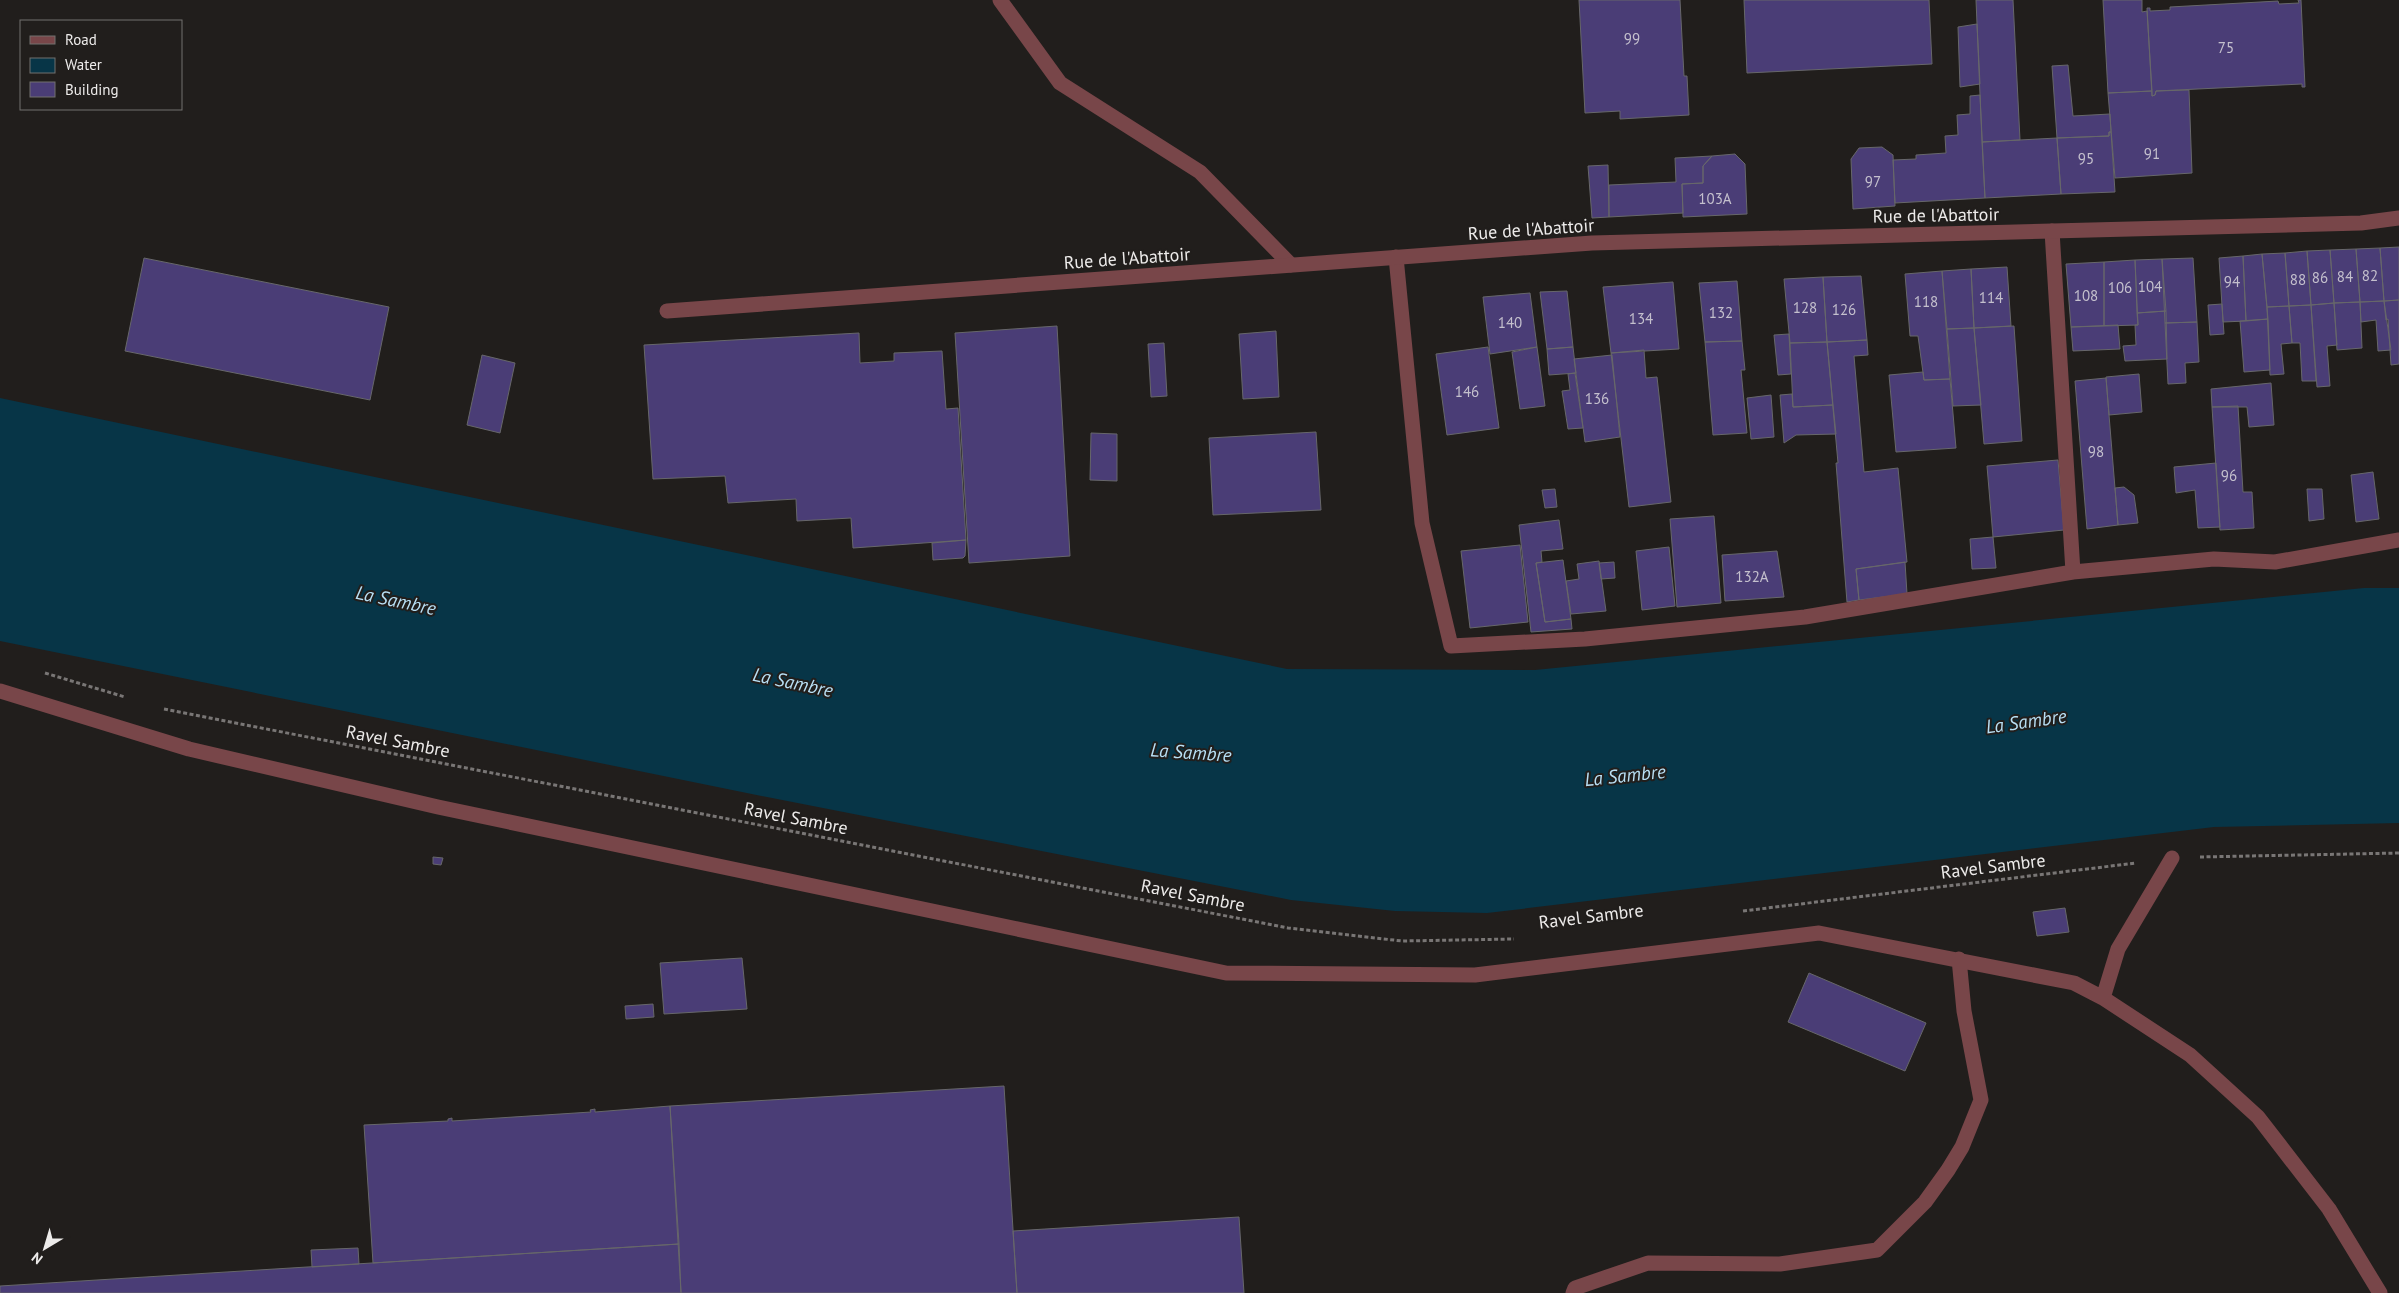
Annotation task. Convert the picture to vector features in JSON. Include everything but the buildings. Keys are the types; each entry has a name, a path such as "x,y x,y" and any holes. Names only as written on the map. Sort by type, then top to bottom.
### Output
{"street":[{"path":"1000,0 1060,83 1200,172 1291,265"},
{"name":"Rue de l'Abattoir","path":"667,311 1592,243 2361,223 2399,218"},
{"path":"2052,231 2073,572"},
{"path":"1396,257 1422,523 1451,646 1585,639 1805,617 2073,572 2214,559 2275,562 2399,540"},
{"path":"0,691 189,749 438,807 1226,973 1475,975 1819,933 2074,983 2103,998 2190,1055 2258,1117 2329,1209 2380,1293"},
{"path":"2103,998 2118,949 2172,858"},
{"path":"1573,1293 1575,1288 1648,1263 1780,1264 1877,1250 1925,1202 1962,1148 1981,1100 1964,1011 1959,959"}],"path":[{"path":"36,671 127,698"},
{"name":"Ravel Sambre","path":"154,706 1288,928 1402,940 1522,938"},
{"name":"Ravel Sambre","path":"1738,912 2172,858 2399,853"}],"water":[{"name":"La Sambre","path":"0,398 1287,669 1535,670 2364,588 2399,588 2399,823 2214,827 1487,913 1395,911 1291,900 767,797 0,641"}]}
